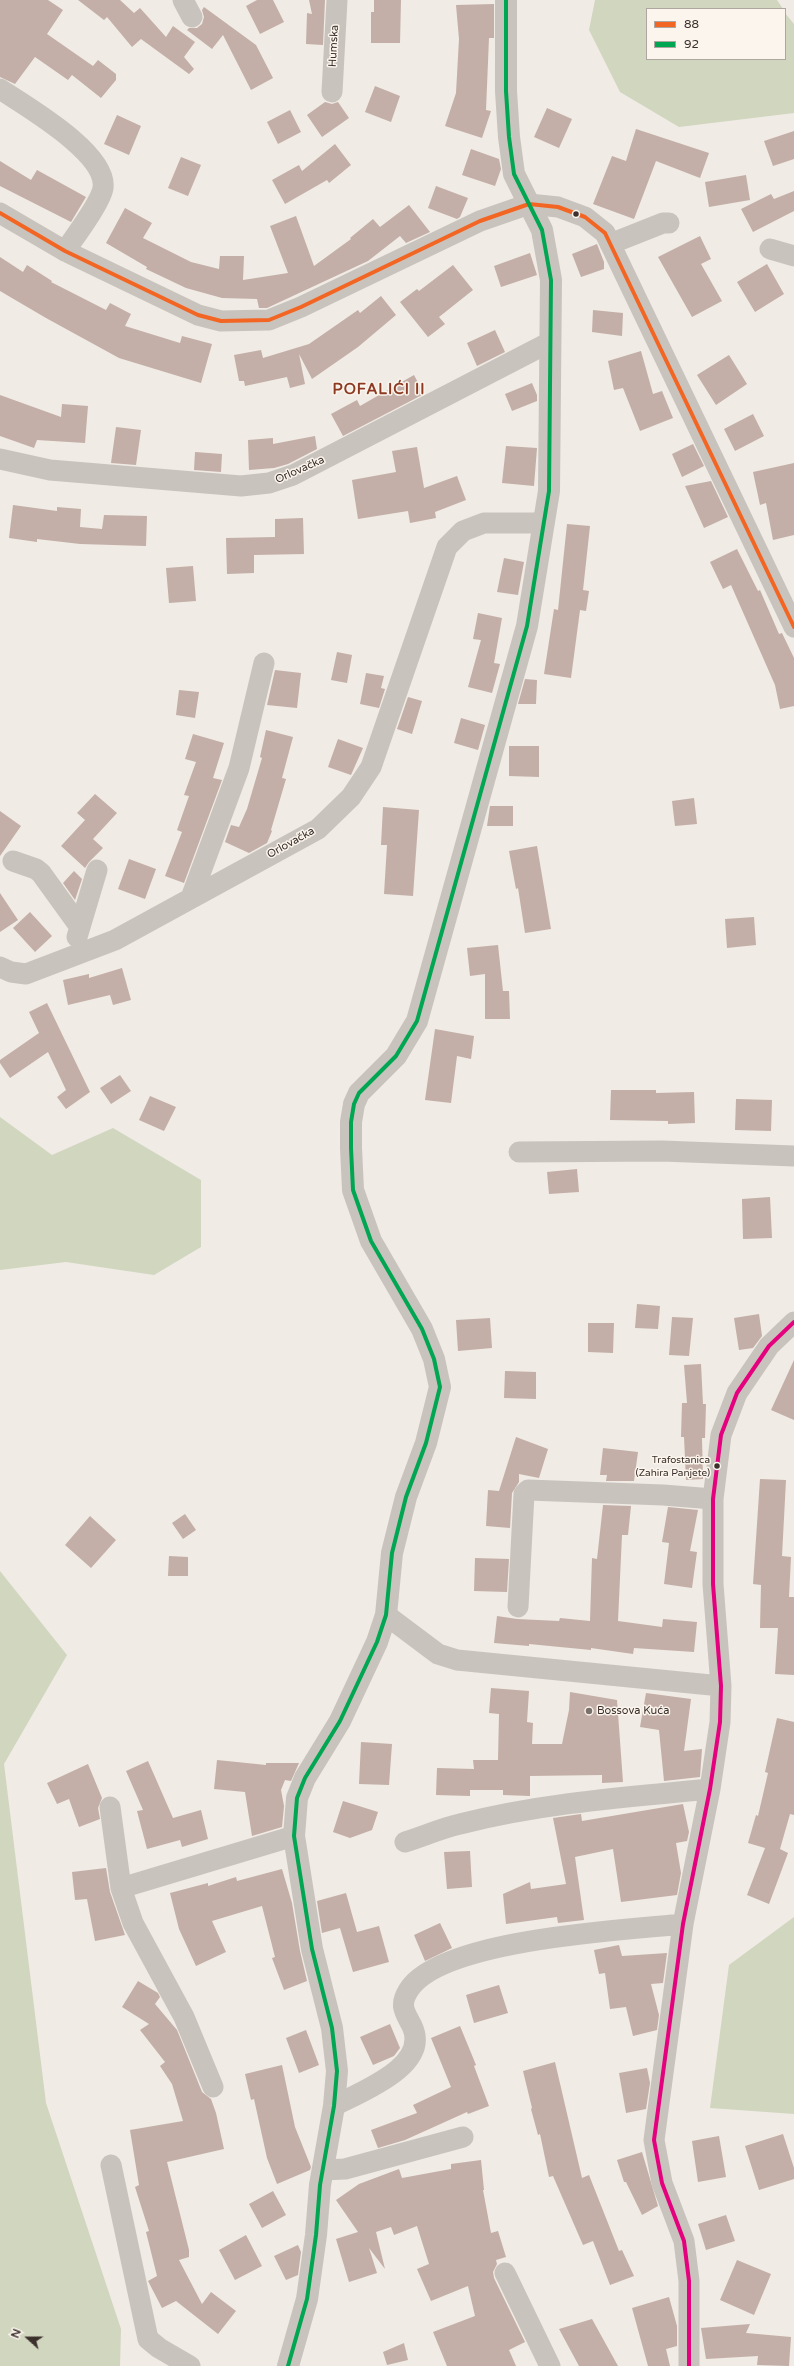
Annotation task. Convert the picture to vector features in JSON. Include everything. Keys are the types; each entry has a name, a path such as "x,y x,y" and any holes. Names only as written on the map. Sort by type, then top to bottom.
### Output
{"street":[{"name":"Humska","path":"332,92 337,0"},
{"path":"288,2366 307,2299 323,2170 334,2106 337,2071 332,2028 312,1949 294,1836 297,1798 305,1778 340,1721 377,1642 386,1615 392,1553 406,1497 426,1443 440,1387 434,1359 422,1329 371,1241 354,1190 351,1122 354,1104 359,1093 396,1056 417,1021 527,626 549,491 551,280 548,253 542,230 514,174 509,137 506,90 506,0"},
{"path":"0,88 68,135 92,156 101,174 103,188 86,221 65,251"},
{"path":"0,212 65,251 198,315 221,321 252,322 269,320 301,307 480,221 529,204 558,207 585,217 605,233 794,627"},
{"path":"610,244 663,222 669,223"},
{"path":"770,249 794,256"},
{"name":"Orlovačka","path":"0,459 50,470 241,486 269,483 294,475 364,440 550,342"},
{"name":"Orlovačka","path":"0,967 11,972 26,974 72,955 115,940 318,829 351,798 371,767 447,547 463,531 484,523 544,523"},
{"path":"191,898 239,768 264,663"},
{"path":"13,861 36,869 41,873 80,927"},
{"path":"72,955 97,870"},
{"path":"519,1152 662,1151 794,1156"},
{"path":"689,2366 689,2281 684,2241 662,2183 654,2140 684,1924 710,1789 720,1722 721,1686 713,1584 713,1500 721,1435 737,1393 769,1346 794,1322"},
{"path":"518,1607 524,1494 528,1490 663,1495 713,1500"},
{"path":"386,1615 438,1654 457,1660 721,1686"},
{"path":"406,1842 459,1824 575,1802 710,1789"},
{"path":"110,1807 121,1888 133,1923 184,2017 213,2087"},
{"path":"121,1888 294,1836"},
{"path":"334,2106 399,2071 410,2057 415,2038 413,2028 402,2009 403,1999 418,1977 435,1968 474,1954 528,1942 684,1924"},
{"path":"323,2170 345,2169 463,2137"},
{"path":"110,2165 148,2339 159,2348 190,2366"},
{"path":"505,2273 550,2366"}],"green space":[{"path":"595,0 777,0 782,8 646,8 646,60 786,60 786,14 794,24 794,113 679,127 620,92 589,30"},
{"path":"0,1117 52,1155 113,1128 201,1180 201,1247 154,1275 66,1262 0,1270"},
{"path":"0,1571 67,1655 4,1764 46,2103 121,2329 120,2366 0,2366"},
{"path":"794,1917 794,2114 710,2108 729,1965"}],"building":[{"path":"0,0 48,0 63,10 47,34 93,66 98,60 116,74 116,80 101,98 72,75 68,80 35,57 15,84 0,77"},
{"path":"78,0 120,0 134,13 140,8 166,37 173,26 195,42 184,57 194,69 189,74 141,39 132,47 107,17 104,20"},
{"path":"257,0 273,0 284,22 260,34 246,6"},
{"path":"309,0 325,0 323,45 306,44 307,13 312,14"},
{"path":"374,0 401,0 400,43 371,43 371,12 374,12"},
{"path":"494,4 494,38 489,38 486,110 491,111 482,138 445,126 456,93 459,39 456,5"},
{"path":"204,7 256,45 273,78 251,90 223,35 212,49 187,30 189,28 197,28 202,24 204,17 202,10"},
{"path":"375,86 400,96 391,122 365,112"},
{"path":"325,102 332,104 338,102 349,118 322,137 307,115"},
{"path":"547,108 572,119 559,148 534,137"},
{"path":"290,110 301,132 278,144 267,122"},
{"path":"117,115 141,126 129,155 104,144"},
{"path":"636,129 709,153 700,178 656,161 634,219 593,204 612,156 626,161"},
{"path":"794,131 794,159 773,166 764,141"},
{"path":"335,144 351,165 329,183 327,180 285,204 272,180 299,165 302,171"},
{"path":"471,149 499,159 501,169 495,186 462,175"},
{"path":"181,157 201,165 188,196 168,188"},
{"path":"0,161 31,180 37,170 86,197 71,222 0,186"},
{"path":"746,175 750,200 709,207 705,182"},
{"path":"436,186 468,198 460,217 457,219 428,208"},
{"path":"794,191 794,211 753,232 741,209 771,194 774,199"},
{"path":"409,205 430,232 406,243 400,236 368,261 267,308 259,308 257,299 222,298 186,288 146,269 147,267 106,243 125,208 152,223 143,238 191,262 219,269 220,256 244,256 243,280 288,273 270,226 296,216 314,266 351,239 350,238 373,219 380,227"},
{"path":"700,236 711,259 701,264 722,301 692,317 658,257"},
{"path":"597,244 604,262 604,269 581,277 572,254"},
{"path":"530,253 537,275 501,287 494,266"},
{"path":"0,257 23,272 27,265 52,281 51,282 106,310 110,303 131,314 125,326 180,343 182,336 212,344 201,383 119,358 0,291"},
{"path":"767,264 784,294 755,312 737,282"},
{"path":"453,265 473,290 439,317 445,324 428,337 400,302 417,289 419,291"},
{"path":"381,296 396,315 358,347 312,379 299,354 305,384 290,388 287,377 245,386 244,381 239,381 234,355 261,350 263,358 309,344 358,310 360,313"},
{"path":"593,310 623,313 622,336 592,332"},
{"path":"495,330 505,352 477,366 467,343"},
{"path":"641,351 653,394 662,391 673,418 640,431 623,388 614,390 608,361"},
{"path":"729,355 747,384 716,405 697,375"},
{"path":"414,375 424,394 343,436 331,414 357,400 360,406"},
{"path":"532,383 537,395 537,401 512,411 505,394"},
{"path":"0,395 61,417 62,404 88,406 85,443 37,440 34,448 0,436"},
{"path":"753,414 764,436 735,451 724,429"},
{"path":"116,427 141,430 136,465 111,463"},
{"path":"315,436 317,449 288,464 274,468 249,470 248,440 273,438 273,444"},
{"path":"693,444 704,466 682,477 672,454"},
{"path":"506,446 537,448 534,486 502,483"},
{"path":"417,447 424,488 457,476 466,500 435,512 436,518 410,523 408,511 358,519 352,480 396,472 392,451"},
{"path":"195,452 222,454 221,472 194,470"},
{"path":"794,463 794,535 773,540 766,503 760,505 753,472"},
{"path":"711,481 728,517 704,528 685,486"},
{"path":"13,505 57,511 57,507 81,509 80,527 102,529 104,515 147,516 146,546 80,544 37,539 37,542 9,538"},
{"path":"303,518 304,554 254,555 254,573 227,574 226,538 275,537 275,519"},
{"path":"567,524 590,526 583,590 589,591 586,611 580,610 571,678 544,674 554,609 558,610"},
{"path":"737,549 758,591 760,590 779,634 782,633 794,658 794,706 780,709 775,685 731,585 723,589 710,562"},
{"path":"504,558 524,562 518,595 497,592"},
{"path":"193,566 196,601 169,603 166,568"},
{"path":"478,613 502,618 494,663 500,664 492,693 468,687 481,640 473,639"},
{"path":"337,652 352,655 347,683 331,680"},
{"path":"275,670 301,673 297,708 267,705"},
{"path":"366,673 384,676 381,688 385,689 379,708 360,704"},
{"path":"525,679 537,680 536,704 518,704"},
{"path":"179,690 199,692 195,718 176,715"},
{"path":"408,697 422,701 412,734 397,729"},
{"path":"461,718 485,725 478,750 454,743"},
{"path":"266,730 293,737 282,778 286,779 271,830 272,831 267,843 249,853 225,842 231,825 239,827 247,809 262,758 260,757"},
{"path":"193,734 224,743 213,778 222,780 184,883 165,876 182,832 177,830 189,796 184,795 196,762 185,759"},
{"path":"338,739 363,748 351,775 328,767"},
{"path":"509,746 539,746 539,777 509,776"},
{"path":"95,794 117,813 93,839 103,848 85,868 61,846 85,820 77,813"},
{"path":"694,798 697,824 675,826 672,801"},
{"path":"490,806 513,806 513,826 487,826"},
{"path":"383,807 419,810 413,896 384,894 387,845 381,845"},
{"path":"0,811 21,826 0,856"},
{"path":"537,846 551,929 525,933 518,888 516,889 509,851"},
{"path":"129,859 156,869 145,899 118,889"},
{"path":"74,871 82,879 75,900 63,883"},
{"path":"0,893 18,920 0,932"},
{"path":"30,912 52,936 35,952 13,928"},
{"path":"754,917 756,945 727,948 725,919"},
{"path":"498,945 503,991 509,991 510,1019 485,1019 485,974 470,976 467,948"},
{"path":"122,968 131,1000 113,1005 110,995 68,1005 63,980 89,974 89,978"},
{"path":"47,1003 90,1092 66,1109 57,1097 66,1090 48,1052 10,1078 0,1063 0,1060 39,1033 29,1012"},
{"path":"435,1029 474,1036 471,1059 457,1056 451,1103 425,1100"},
{"path":"120,1075 131,1091 111,1104 100,1088"},
{"path":"611,1090 656,1090 656,1093 694,1092 695,1123 668,1124 668,1121 610,1120"},
{"path":"150,1096 176,1107 164,1131 139,1120"},
{"path":"736,1099 772,1100 771,1131 735,1130"},
{"path":"577,1169 579,1192 549,1194 547,1172"},
{"path":"770,1197 772,1238 743,1239 742,1199"},
{"path":"637,1304 660,1306 658,1329 635,1328"},
{"path":"759,1314 762,1336 753,1348 739,1350 734,1318"},
{"path":"672,1317 693,1318 689,1356 669,1355"},
{"path":"490,1318 492,1348 458,1351 456,1320"},
{"path":"588,1323 614,1323 613,1353 588,1352"},
{"path":"794,1360 794,1420 771,1410"},
{"path":"701,1364 703,1404 706,1404 705,1438 702,1438 703,1479 686,1480 684,1437 681,1437 682,1403 687,1403 684,1365"},
{"path":"505,1371 536,1372 536,1399 504,1398"},
{"path":"516,1437 548,1449 539,1478 519,1474 519,1482 512,1493 510,1528 486,1526 488,1490 499,1491"},
{"path":"603,1448 638,1452 634,1481 606,1481 607,1475 600,1475"},
{"path":"760,1479 786,1480 782,1556 791,1557 789,1597 794,1597 794,1675 775,1674 778,1628 760,1628 761,1585 753,1584"},
{"path":"603,1505 631,1506 628,1535 622,1535 618,1621 662,1627 663,1619 697,1622 694,1652 634,1648 633,1654 591,1648 591,1650 529,1644 529,1646 494,1643 497,1616 517,1619 559,1621 560,1618 590,1621 592,1558 597,1559"},
{"path":"668,1507 698,1510 690,1551 697,1552 692,1588 664,1584 669,1543 662,1542"},
{"path":"185,1514 196,1530 183,1539 172,1523"},
{"path":"90,1516 116,1540 91,1568 65,1545"},
{"path":"169,1556 188,1557 188,1576 168,1576"},
{"path":"475,1558 509,1559 507,1592 474,1591"},
{"path":"491,1688 529,1691 527,1722 533,1723 532,1744 562,1744 569,1710 570,1692 617,1700 623,1782 602,1783 602,1775 530,1776 530,1796 503,1795 503,1790 470,1790 470,1796 436,1795 437,1768 474,1769 473,1760 498,1760 499,1714 489,1713"},
{"path":"646,1693 691,1699 684,1751 702,1749 700,1777 664,1781 659,1730 640,1727"},
{"path":"777,1718 794,1722 794,1815 790,1814 780,1849 788,1853 769,1904 747,1895 765,1848 748,1843 756,1815 758,1816 768,1773 765,1772"},
{"path":"361,1742 392,1744 389,1785 359,1784"},
{"path":"217,1760 266,1765 266,1763 299,1763 291,1781 285,1780 281,1790 284,1806 282,1827 252,1836 245,1792 214,1789"},
{"path":"148,1761 173,1818 201,1810 208,1839 182,1847 180,1840 147,1849 137,1811 143,1810 126,1771"},
{"path":"88,1764 102,1798 98,1808 100,1819 79,1827 69,1799 57,1804 47,1783"},
{"path":"343,1801 378,1812 372,1830 350,1838 333,1832"},
{"path":"683,1804 689,1832 687,1841 676,1843 681,1873 677,1895 621,1902 613,1849 575,1857 584,1920 558,1923 557,1917 506,1924 503,1894 530,1882 531,1889 566,1884 553,1818 581,1814 582,1821"},
{"path":"470,1851 472,1887 447,1889 444,1852"},
{"path":"106,1868 110,1892 125,1935 95,1941 87,1899 75,1900 72,1872"},
{"path":"282,1869 292,1903 300,1951 307,1981 284,1990 272,1958 275,1957 262,1906 212,1921 226,1952 196,1966 179,1929 170,1893 208,1883 208,1886 236,1877 237,1881"},
{"path":"346,1893 357,1932 379,1926 389,1962 353,1972 340,1928 322,1933 317,1901"},
{"path":"440,1923 452,1948 425,1961 414,1935"},
{"path":"619,1945 622,1956 667,1953 663,1983 651,1984 659,2015 657,2030 633,2036 626,2007 610,2009 605,1973 599,1974 594,1950"},
{"path":"138,1981 158,1993 160,1997 155,2004 177,2030 202,2092 211,2099 216,2113 224,2149 167,2162 189,2250 189,2257 179,2260 202,2304 211,2292 236,2311 218,2334 176,2301 162,2308 148,2281 157,2276 146,2232 149,2231 135,2187 139,2185 130,2130 183,2121 172,2084 160,2066 165,2062 140,2030 149,2024 122,2007"},
{"path":"499,1985 508,2013 474,2023 466,1995"},
{"path":"390,2024 400,2048 394,2056 373,2065 360,2037"},
{"path":"460,2026 476,2065 474,2066 489,2106 468,2114 467,2112 405,2140 378,2148 371,2130 417,2113 413,2105 451,2087 431,2038"},
{"path":"306,2030 319,2065 299,2073 286,2038"},
{"path":"555,2062 582,2178 589,2175 619,2251 622,2250 634,2276 610,2285 593,2241 583,2245 553,2176 549,2177 540,2134 538,2135 531,2109 523,2071"},
{"path":"282,2065 295,2127 311,2167 310,2170 277,2184 267,2158 254,2099 251,2100 245,2074"},
{"path":"647,2068 650,2083 646,2109 626,2113 619,2073"},
{"path":"783,2134 794,2168 794,2179 759,2190 745,2146"},
{"path":"719,2136 726,2177 698,2182 692,2141"},
{"path":"642,2152 658,2206 642,2215 626,2182 624,2182 617,2160"},
{"path":"481,2160 483,2190 491,2233 498,2231 506,2257 496,2260 497,2264 493,2272 494,2278 525,2342 509,2350 516,2366 447,2366 433,2332 475,2316 468,2286 431,2301 417,2269 429,2264 417,2226 394,2235 391,2227 376,2232 385,2269 369,2248 377,2273 349,2282 336,2239 358,2232 336,2200 359,2184 399,2169 402,2178 451,2169 451,2164"},
{"path":"273,2191 286,2215 262,2228 249,2204"},
{"path":"726,2215 735,2241 706,2250 698,2224"},
{"path":"246,2235 262,2266 235,2280 219,2250"},
{"path":"298,2245 301,2252 298,2275 286,2280 274,2256"},
{"path":"737,2260 771,2274 754,2315 720,2300"},
{"path":"669,2297 677,2326 677,2346 666,2349 670,2366 648,2366 632,2308"},
{"path":"592,2319 618,2366 579,2366 559,2329"},
{"path":"750,2324 746,2333 791,2337 789,2366 757,2365 758,2356 706,2359 701,2328"},
{"path":"404,2343 408,2360 387,2365 383,2352"}],"transit line":[{"name":"92","path":"288,2366 307,2299 316,2235 320,2185 334,2106 337,2071 332,2028 312,1949 294,1836 297,1798 305,1778 340,1721 377,1642 386,1615 392,1553 406,1497 426,1443 440,1387 434,1359 422,1329 371,1241 353,1190 351,1122 354,1104 359,1093 396,1056 417,1021 527,626 549,491 551,280 542,230 514,174 509,137 506,91 506,0"},
{"name":"88","path":"0,213 65,251 198,315 221,321 269,320 301,307 480,221 529,204 558,207 585,217 605,233 794,627"},
{"path":"689,2366 689,2281 684,2241 662,2183 654,2140 683,1924 710,1789 720,1722 721,1686 713,1584 713,1499 721,1435 737,1393 769,1346 794,1322"}],"place":[{"name":"Trafostanica (Zahira Panjete)","path":"717,1466"},
{"name":"Bossova Kuća","path":"589,1711"}],"district":[{"name":"POFALIĆI II","path":"379,390"}]}
